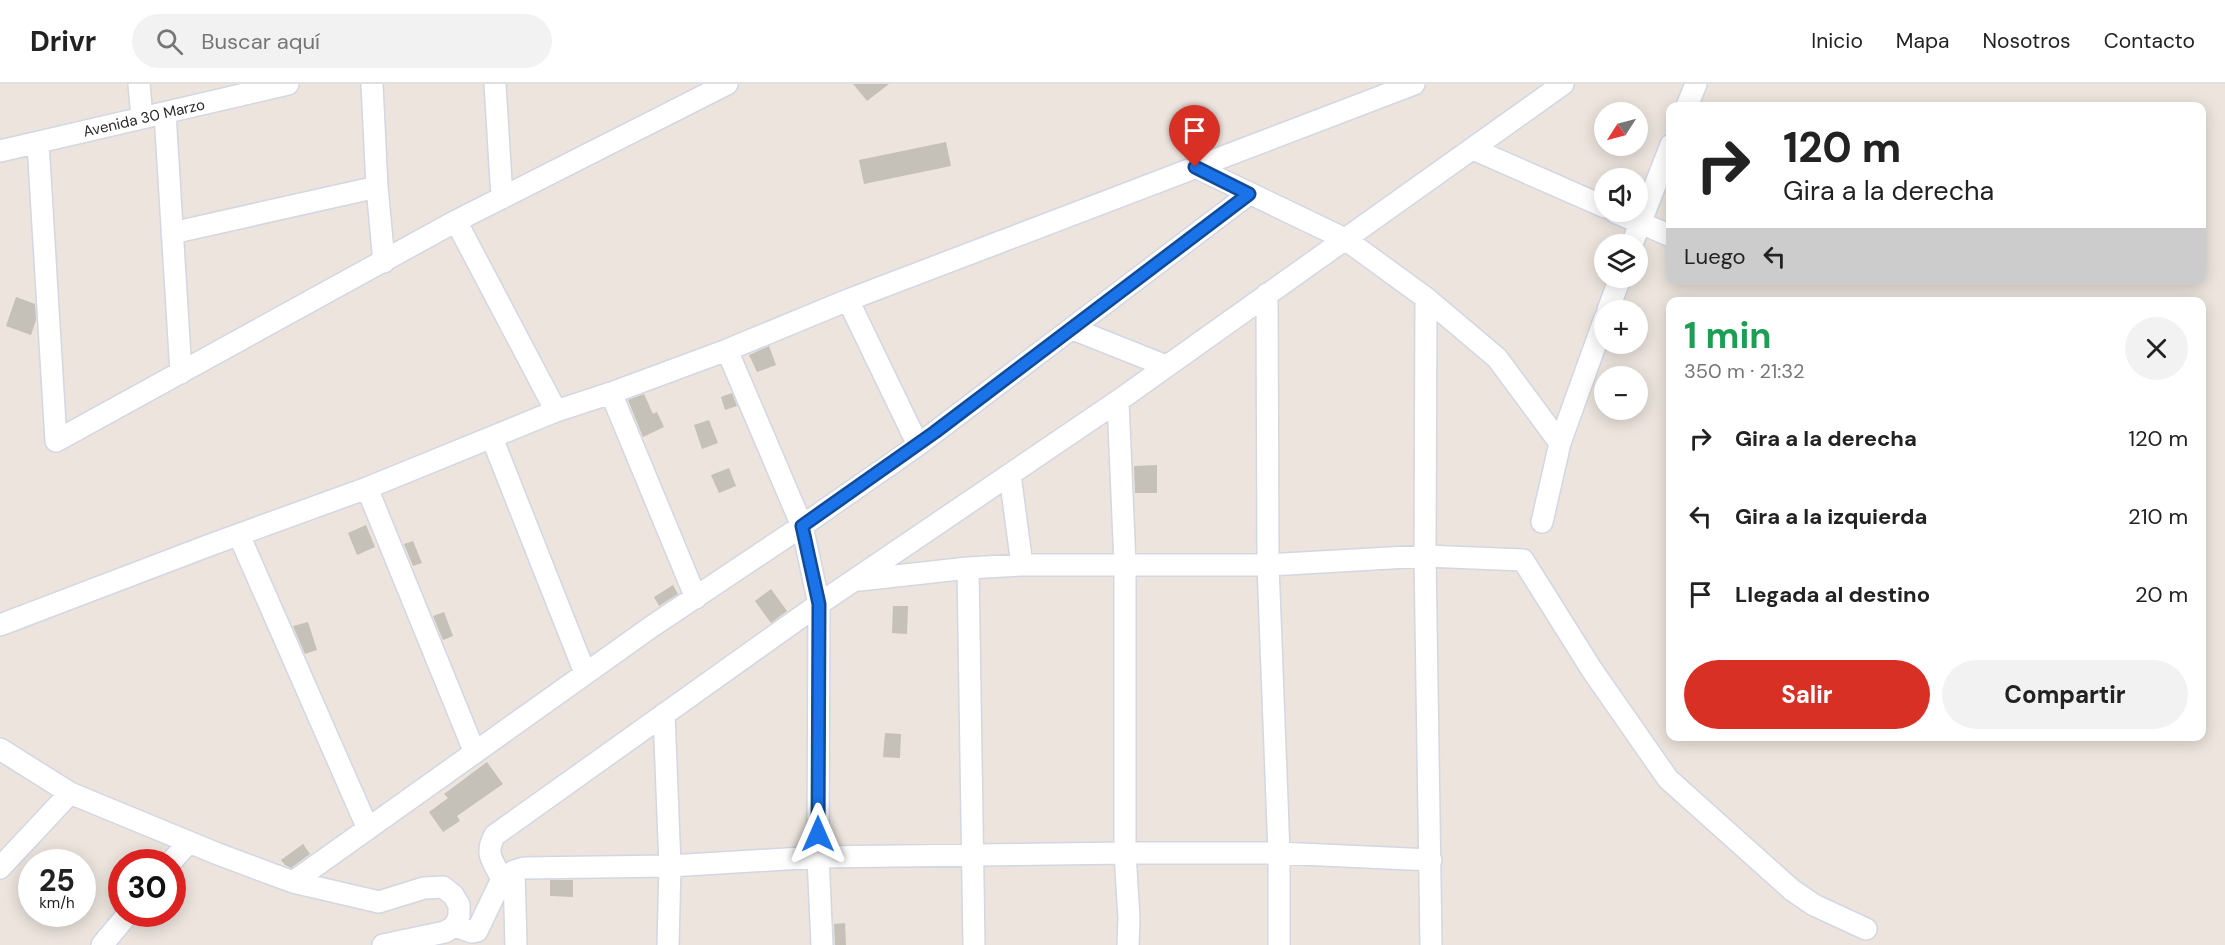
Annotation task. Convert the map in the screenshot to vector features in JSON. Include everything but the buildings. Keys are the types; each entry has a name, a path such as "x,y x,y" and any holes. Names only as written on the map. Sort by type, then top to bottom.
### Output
{"street":[{"path":"139,84 142,118"},
{"name":"Avenida 30 Marzo","path":"0,151 288,84"},
{"path":"372,84 377,187 384,262"},
{"path":"495,84 502,198"},
{"path":"38,142 56,441 456,221 727,84"},
{"path":"0,625 367,488 556,411 727,350 848,300 1414,84"},
{"path":"516,945 508,875 489,855 489,845 495,835 819,604 1118,401 1563,84"},
{"path":"1689,102 1696,84"},
{"path":"165,113 181,373"},
{"path":"1473,149 1594,202"},
{"path":"1648,202 1666,157"},
{"path":"1195,167 1345,239 1426,298 1497,358 1560,443"},
{"path":"172,233 377,187"},
{"path":"293,882 585,673 918,445 1249,194"},
{"path":"456,221 556,411"},
{"path":"1636,234 1640,222 1666,234"},
{"path":"1268,294 1268,565 1279,853 1279,945"},
{"path":"1426,298 1425,556 1431,945"},
{"path":"848,300 918,445"},
{"path":"1073,329 1166,366"},
{"path":"1542,522 1560,443 1594,349"},
{"path":"727,350 802,526 819,604 818,857 822,945"},
{"path":"610,393 696,598"},
{"path":"1118,401 1125,564 1125,853 1129,918 1128,945"},
{"path":"492,438 585,673"},
{"path":"1010,475 1022,565"},
{"path":"367,488 475,753"},
{"path":"239,535 368,829"},
{"path":"857,580 969,568 1022,565 1268,565 1425,556 1523,560 1592,670 1668,779 1792,890 1814,905 1866,929"},
{"path":"969,568 974,945"},
{"path":"664,714 669,866 668,945"},
{"path":"0,749 70,793 293,882 380,902 424,888 443,887 453,895 459,905 457,921 445,932 383,945"},
{"path":"0,868 70,793"},
{"path":"183,849 189,842"},
{"path":"457,921 472,932 477,930 508,875 524,868 669,866 818,857 1125,853 1279,853 1431,860"},
{"path":"102,945 118,927"}],"route":[{"path":"818,834 819,604 802,526 935,432 1249,194 1195,167"}]}
